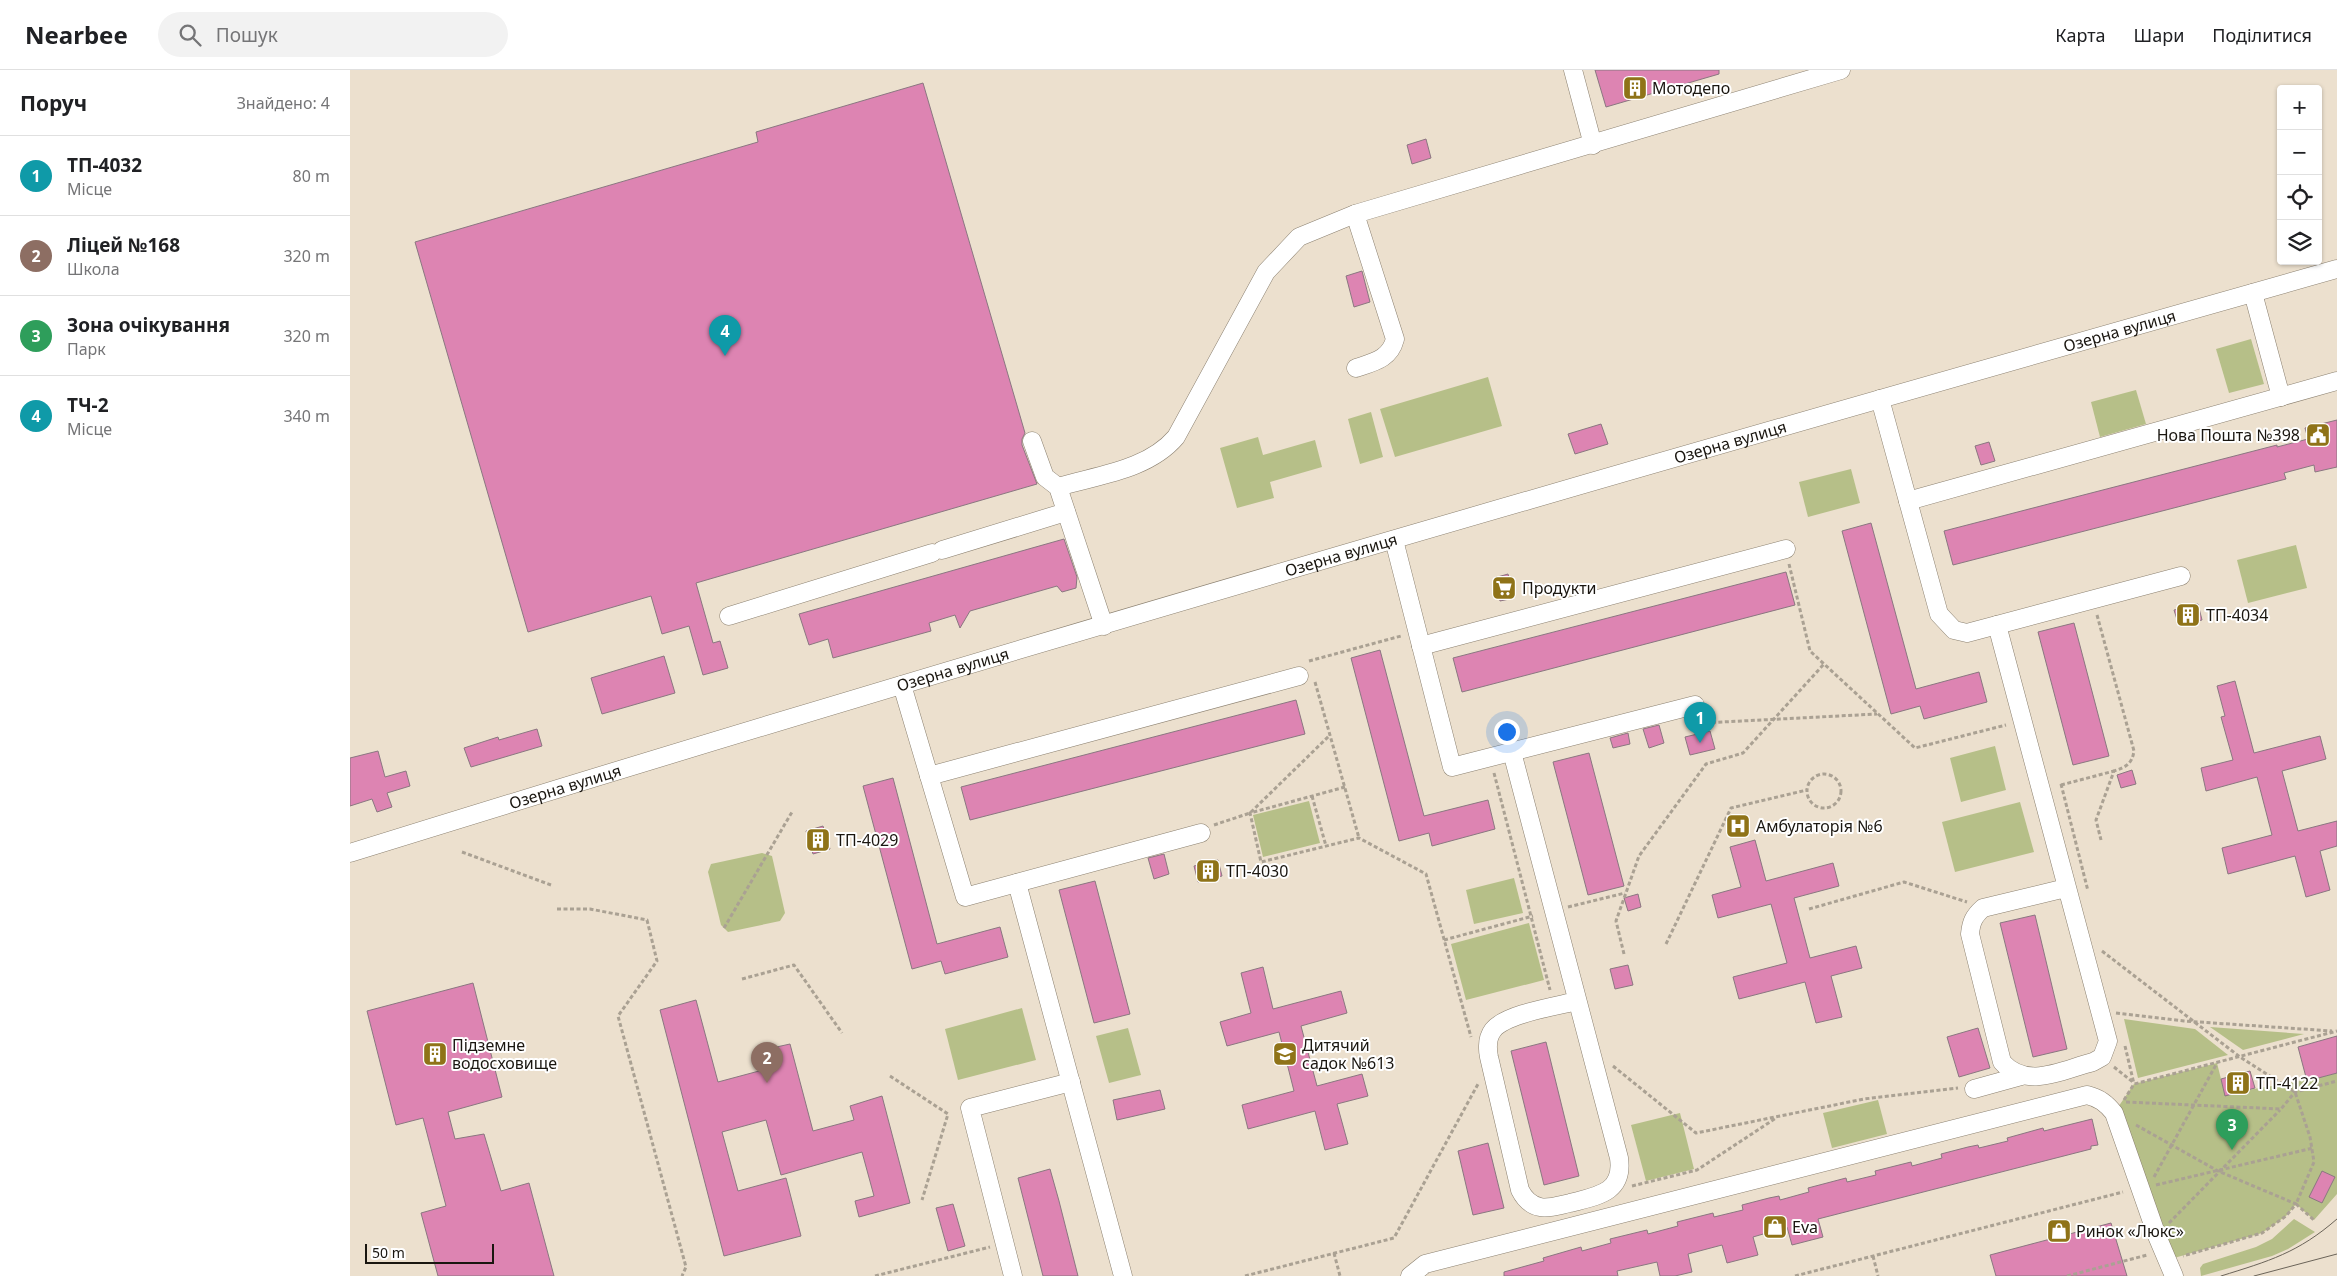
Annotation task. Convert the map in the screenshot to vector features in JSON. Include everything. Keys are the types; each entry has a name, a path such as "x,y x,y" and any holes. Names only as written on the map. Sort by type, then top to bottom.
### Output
{"street":[{"path":"1573,70 1593,145"},
{"path":"1058,487 1143,462 1168,446 1176,437 1266,272 1298,237 1355,214 1841,70"},
{"path":"1355,214 1395,339 1393,348 1388,355 1381,360 1356,368"},
{"name":"Озерна вулиця","path":"350,853 902,685 1394,540 2337,269"},
{"path":"2253,293 2281,397"},
{"path":"1908,501 2337,381"},
{"path":"1880,400 1939,614 1954,630 1967,633 2181,576"},
{"path":"1032,441 1046,477 1058,487 1104,626"},
{"path":"729,616 1066,512"},
{"path":"1394,540 1452,767 1695,705"},
{"path":"1419,638 1786,549"},
{"path":"1997,625 2108,1041 2102,1057 2093,1062 2034,1078 2021,1076 2010,1072 2002,1062 1970,934 1973,919 1983,908 2066,888"},
{"path":"929,776 1308,675"},
{"path":"902,685 965,897 1201,833"},
{"path":"1512,752 1590,1048 1620,1167 1614,1185 1607,1192 1598,1196 1548,1208 1531,1204 1524,1198 1520,1190 1487,1047 1489,1039 1499,1024 1507,1020 1577,1001"},
{"path":"1017,883 1123,1276"},
{"path":"1974,1089 2021,1076"},
{"path":"1013,1276 970,1108 1071,1082"},
{"path":"1410,1276 1425,1264 2087,1095 2098,1098 2107,1104 2114,1113 2144,1187 2156,1236 2170,1268"}],"path":[{"path":"1786,549 1810,651 1914,748 2022,721"},
{"path":"2040,790 2114,771 2127,766 2133,759 2134,751 2092,600"},
{"path":"1359,838 1330,735 1308,675 1309,661 1419,638"},
{"path":"1624,954 1616,921 1639,856 1706,764 1743,753 1824,664"},
{"path":"1695,705 1704,723 1878,714"},
{"path":"1250,813 1330,735"},
{"path":"1490,758 1554,1007"},
{"path":"2100,840 2096,820 2114,771"},
{"path":"1822,774 1833,776 1838,780 1841,791 1838,801 1834,805 1824,808 1810,800 1807,790 1812,779 1822,774"},
{"path":"1201,833 1208,827 1250,813 1344,787"},
{"path":"1666,944 1731,808 1807,790"},
{"path":"1312,796 1326,846"},
{"path":"724,928 792,812"},
{"path":"1250,813 1261,862 1359,838 1426,874 1472,1040"},
{"path":"462,852 552,885"},
{"path":"1809,909 1904,882 1983,908"},
{"path":"1444,940 1626,893"},
{"path":"558,909 590,909 647,920 657,961 618,1016 686,1267 682,1276"},
{"path":"2102,951 2240,1057 2294,1092 2313,1148 2314,1162 2296,1204 2286,1216 2262,1233 2170,1268"},
{"path":"742,979 794,966 842,1033"},
{"path":"2100,1010 2194,1022 2336,1031"},
{"path":"2281,1110 2123,1102 2134,1084 2336,1031"},
{"path":"1590,1048 1696,1133 1864,1098 1950,1087 1974,1089"},
{"path":"2102,1057 2134,1084"},
{"path":"1245,1276 1394,1238 1490,1061"},
{"path":"2144,1187 2171,1146 2217,1063"},
{"path":"890,1076 948,1114 922,1200"},
{"path":"2068,1276 2152,1254 2156,1236 2281,1110 2294,1092 2337,1080"},
{"path":"2114,1113 2218,1172 2296,1204 2314,1220"},
{"path":"1607,1192 1697,1170 1777,1116"},
{"path":"1795,1276 2144,1187 2218,1172 2313,1148"},
{"path":"875,1276 1005,1243"},
{"path":"1334,1253 1340,1276"},
{"path":"1873,1256 1878,1276"}],"green space":[{"path":"2251,339 2264,384 2229,393 2216,349"},
{"path":"1488,377 1502,426 1395,457 1380,409"},
{"path":"2136,390 2146,424 2100,437 2091,402"},
{"path":"1371,412 1383,457 1360,464 1348,419"},
{"path":"1258,437 1263,455 1315,440 1322,467 1270,482 1274,498 1237,508 1220,448"},
{"path":"1851,469 1860,503 1808,517 1799,482"},
{"path":"2296,545 2307,588 2248,603 2237,560"},
{"path":"1995,746 2006,790 1961,802 1950,758"},
{"path":"1309,801 1320,843 1263,857 1253,815"},
{"path":"2020,802 2034,852 1955,872 1942,822"},
{"path":"762,853 772,856 785,913 780,921 728,932 721,925 708,872 711,864"},
{"path":"1514,878 1523,913 1474,924 1466,890"},
{"path":"1529,923 1544,980 1466,1000 1451,944"},
{"path":"1022,1008 1036,1060 958,1080 945,1029"},
{"path":"2124,1019 2195,1029 2228,1055 2138,1078"},
{"path":"2210,1027 2304,1034 2243,1050"},
{"path":"1128,1028 1141,1075 1109,1083 1096,1036"},
{"path":"2217,1063 2225,1095 2337,1073 2337,1194 2314,1220 2296,1204 2286,1216 2262,1233 2167,1260 2114,1113 2134,1084"},
{"path":"1878,1100 1887,1134 1832,1148 1823,1113"},
{"path":"1680,1113 1694,1169 1646,1181 1631,1125"},
{"path":"2294,1219 2315,1232 2288,1249 2272,1256 2201,1276 2200,1268 2203,1264 2256,1247 2272,1239"}],"building":[{"name":"Мотодепо","path":"1595,70 1719,70 1719,74 1606,107"},
{"path":"923,83 1025,433 1022,445 1037,484 696,583 713,643 720,641 728,668 703,675 689,626 662,634 651,596 528,632 415,242 758,142 756,132"},
{"path":"1426,139 1431,158 1412,164 1407,145"},
{"path":"1362,271 1370,302 1354,307 1346,276"},
{"path":"2337,420 2337,467 2315,472 2314,465 2284,473 2286,479 1953,565 1944,531 2277,445 2277,447 2308,439 2305,428"},
{"path":"1601,424 1608,444 1575,454 1568,434"},
{"path":"1989,442 1995,461 1981,465 1975,446"},
{"path":"1871,523 1916,689 1979,672 1987,702 1924,719 1920,706 1891,714 1842,531"},
{"path":"1064,539 1077,577 1076,588 1062,592 1057,586 970,611 960,628 955,615 929,623 931,631 833,658 828,639 809,645 799,614"},
{"path":"1786,572 1795,605 1462,692 1453,658"},
{"name":"Продукти","path":"1508,574 1514,598 1500,601 1494,578"},
{"name":"ТП-4034","path":"2198,604 2202,620 2179,626 2174,610"},
{"path":"2074,623 2109,756 2073,765 2038,632"},
{"path":"1380,650 1424,816 1488,800 1495,829 1432,846 1429,833 1399,841 1351,658"},
{"path":"664,656 675,693 602,714 591,678"},
{"path":"2235,681 2254,753 2320,736 2326,759 2282,771 2298,831 2337,821 2337,846 2320,851 2330,890 2306,897 2295,856 2228,874 2222,848 2272,835 2257,777 2206,791 2201,768 2233,760 2221,717 2225,716 2217,686"},
{"path":"1296,700 1305,734 970,820 961,787"},
{"path":"1659,725 1664,743 1649,748 1643,729"},
{"path":"537,729 542,746 471,767 464,748 498,737 499,740"},
{"path":"1710,731 1715,749 1690,755 1685,737"},
{"path":"1628,733 1630,744 1613,748 1610,738"},
{"path":"378,751 385,777 406,771 410,786 387,793 392,807 377,812 372,799 350,806 350,758"},
{"path":"1589,753 1624,886 1588,895 1553,762"},
{"path":"2132,770 2136,784 2121,788 2117,775"},
{"path":"893,778 937,944 1000,927 1008,957 945,974 941,961 912,969 863,786"},
{"name":"ТП-4029","path":"823,826 830,849 813,854 806,831"},
{"path":"1755,840 1766,881 1833,863 1839,886 1794,898 1810,958 1856,946 1862,968 1831,976 1842,1017 1816,1023 1805,982 1739,999 1733,977 1787,963 1771,904 1718,918 1712,895 1741,887 1730,847"},
{"path":"1164,854 1169,874 1154,879 1148,858"},
{"name":"ТП-4030","path":"1218,860 1222,876 1198,882 1194,866"},
{"path":"1095,881 1130,1014 1094,1023 1059,890"},
{"path":"1638,894 1641,907 1628,911 1624,898"},
{"path":"2035,915 2067,1049 2033,1057 2000,923"},
{"path":"1628,965 1633,985 1615,989 1610,969"},
{"path":"1263,967 1273,1009 1341,991 1347,1013 1301,1026 1317,1086 1362,1074 1368,1096 1337,1104 1348,1144 1325,1150 1315,1111 1248,1129 1242,1105 1294,1091 1279,1032 1227,1046 1220,1022 1251,1013 1241,973"},
{"path":"473,983 502,1097 448,1112 455,1139 484,1134 501,1191 529,1183 554,1276 438,1276 421,1213 446,1206 423,1118 396,1125 367,1011"},
{"path":"696,1000 718,1082 759,1071 754,1052 790,1044 813,1131 854,1120 850,1106 882,1096 910,1203 859,1217 855,1201 874,1196 862,1152 781,1175 766,1120 722,1132 738,1191 786,1178 801,1236 724,1256 660,1010"},
{"path":"1978,1028 1990,1068 1959,1077 1947,1037"},
{"path":"2337,1036 2337,1073 2307,1081 2298,1047"},
{"path":"1546,1042 1579,1176 1544,1185 1511,1051"},
{"name":"ТП-4122","path":"2250,1071 2255,1088 2225,1096 2221,1079"},
{"path":"1160,1090 1165,1109 1117,1120 1113,1100"},
{"path":"2092,1119 2098,1145 2091,1146 2091,1149 1818,1219 1823,1237 1792,1245 1787,1227 1753,1237 1758,1255 1727,1263 1722,1245 1688,1254 1692,1272 1675,1276 1660,1276 1657,1262 1617,1271 1618,1276 1504,1276 1504,1272 1544,1261 1543,1258 1581,1247 1582,1251 1611,1243 1610,1239 1647,1230 1648,1234 1678,1226 1677,1222 1713,1213 1714,1217 1743,1210 1742,1205 1779,1196 1780,1200 1809,1192 1808,1188 1846,1178 1847,1182 1876,1175 1875,1171 1911,1162 1912,1166 1942,1158 1941,1154 1968,1147 1978,1145 1979,1148 2008,1141 2007,1138 2043,1128 2044,1131"},
{"path":"1488,1143 1504,1208 1473,1215 1458,1151"},
{"path":"1050,1169 1078,1276 1043,1276 1018,1178"},
{"path":"2322,1171 2335,1177 2322,1203 2309,1197"},
{"path":"953,1204 965,1246 948,1251 936,1208"},
{"path":"2111,1223 2127,1276 1996,1276 1990,1255"}],"tram line":[{"path":"2221,1276 2282,1255 2323,1231 2337,1219"},
{"path":"2254,1276 2337,1254"}],"place":[{"name":"Мотодепо","path":"1635,88"},
{"name":"ТЧ-2","path":"725,356"},
{"name":"Нова Пошта №398","path":"2318,435"},
{"name":"Продукти","path":"1504,588"},
{"name":"ТП-4034","path":"2188,615"},
{"name":"ТП-4032","path":"1700,743"},
{"name":"Амбулаторія №6","path":"1738,826"},
{"name":"ТП-4029","path":"818,840"},
{"name":"ТП-4030","path":"1208,871"},
{"name":"Підземне водосховище","path":"435,1054"},
{"name":"Дитячий садок №613","path":"1285,1054"},
{"name":"Ліцей №168","path":"767,1083"},
{"name":"ТП-4122","path":"2238,1083"},
{"name":"Зона очікування","path":"2232,1150"},
{"name":"Eva","path":"1775,1227"},
{"name":"Ринок «Люкс»","path":"2059,1231"}]}
